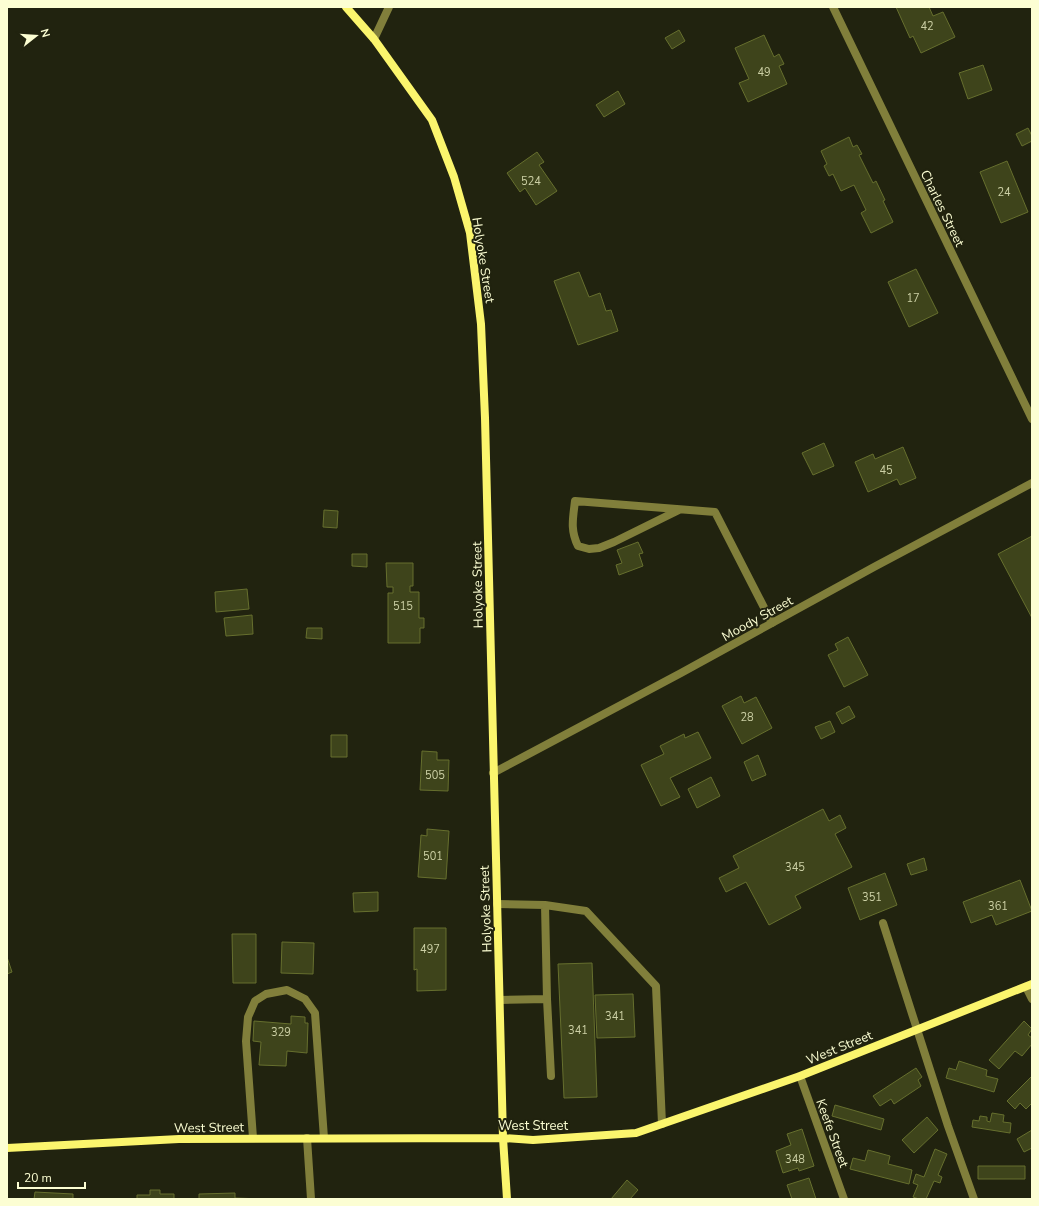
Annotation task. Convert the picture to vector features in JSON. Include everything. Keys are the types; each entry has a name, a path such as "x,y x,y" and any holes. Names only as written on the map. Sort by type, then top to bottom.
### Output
{"main road":[{"name":"Holyoke Street","path":"346,7 374,39 432,120 454,177 470,233 480,324 483,387 503,1138 507,1199"},
{"name":"West Street","path":"7,1148 180,1139 503,1138 533,1140 636,1133 800,1076 1029,986"}],"street":[{"path":"374,39 389,7"},
{"name":"Charles Street","path":"833,7 1032,419"},
{"name":"Moody Street","path":"493,773 674,677 874,567 1032,483"},
{"path":"680,510 599,548 589,549 578,546 573,536 572,525 575,501 715,512 772,623"},
{"path":"497,904 545,905 586,911 656,986 662,1124"},
{"path":"545,905 547,999 551,1076"},
{"path":"882,924 948,1126 974,1199"},
{"path":"1029,986 1032,999"},
{"path":"253,1138 246,1041 248,1017 255,1001 266,994 287,990 305,999 315,1013 324,1138"},
{"path":"500,1000 547,999"},
{"name":"Keefe Street","path":"800,1076 844,1199"},
{"path":"307,1138 311,1199"}],"building":[{"path":"896,7 929,7 933,16 943,12 955,37 921,53 913,36 910,38"},
{"path":"679,30 685,41 672,49 665,38"},
{"path":"764,35 774,57 779,54 784,64 779,66 787,84 748,102 739,83 749,79 735,48"},
{"path":"983,65 992,90 968,99 959,73"},
{"path":"618,91 625,104 604,117 596,105"},
{"path":"1028,128 1032,136 1032,141 1022,146 1016,134"},
{"path":"849,137 853,147 857,145 862,154 859,155 873,183 876,181 893,222 871,233 861,213 866,210 854,185 841,191 833,174 829,176 824,166 827,164 821,151"},
{"path":"537,152 544,162 539,165 557,191 536,205 525,188 520,192 507,173"},
{"path":"1007,161 1028,212 1001,223 980,172"},
{"path":"916,269 938,313 909,327 888,282"},
{"path":"579,272 589,297 600,293 606,311 611,310 618,331 578,345 554,281"},
{"path":"824,443 834,466 813,475 802,453"},
{"path":"903,447 916,478 900,485 897,479 868,492 855,462 873,454 875,459"},
{"path":"324,510 338,511 337,528 323,527"},
{"path":"1032,536 1032,618 998,554"},
{"path":"638,542 643,553 639,554 643,566 619,575 616,565 622,563 617,550"},
{"path":"352,554 367,554 367,567 352,566"},
{"path":"386,563 413,563 413,586 410,586 410,592 419,592 419,618 424,618 424,628 420,628 420,643 388,643 388,593 393,593 393,587 387,587"},
{"path":"247,589 249,609 216,612 215,592"},
{"path":"252,615 253,634 226,636 224,618"},
{"path":"307,628 322,628 322,639 306,638"},
{"path":"848,637 868,675 844,687 828,655 838,650 835,644"},
{"path":"741,696 744,703 756,697 772,728 742,744 722,706"},
{"path":"849,706 855,717 842,724 836,713"},
{"path":"830,721 835,732 821,739 815,727"},
{"path":"698,732 711,758 670,778 680,797 661,806 641,765 664,754 660,746 684,734 685,738"},
{"path":"331,735 347,735 347,757 331,757"},
{"path":"422,751 437,752 437,760 449,760 448,791 420,790"},
{"path":"758,755 766,775 752,781 744,762"},
{"path":"711,777 720,796 697,808 688,789"},
{"path":"823,809 829,821 840,815 846,828 835,834 852,867 795,896 801,908 769,925 746,882 726,892 719,878 739,868 733,856"},
{"path":"427,829 449,831 446,879 418,877 421,835 427,836"},
{"path":"924,858 927,870 911,875 907,864"},
{"path":"885,873 897,905 860,920 848,888"},
{"path":"1020,880 1032,911 996,925 992,915 971,923 963,902"},
{"path":"378,892 378,911 354,912 353,893"},
{"path":"414,928 446,928 446,990 417,991 417,969 414,970"},
{"path":"232,934 256,934 256,983 233,983"},
{"path":"282,942 314,943 313,974 281,973"},
{"path":"7,957 12,972 7,974"},
{"path":"592,963 597,1097 564,1098 558,964"},
{"path":"633,994 635,1037 597,1038 595,995"},
{"path":"291,1016 305,1017 305,1023 308,1023 307,1053 287,1051 286,1066 259,1065 261,1042 253,1041 254,1021 291,1024"},
{"path":"1024,1021 1032,1029 1028,1035 1032,1038 1032,1044 1022,1056 1015,1051 999,1069 989,1060"},
{"path":"959,1061 987,1070 986,1076 998,1079 994,1092 946,1078 949,1068 956,1070"},
{"path":"916,1068 922,1077 918,1080 921,1086 894,1104 891,1099 880,1106 873,1096"},
{"path":"1032,1076 1032,1103 1026,1109 1020,1103 1015,1109 1007,1101"},
{"path":"835,1105 884,1119 881,1130 832,1116"},
{"path":"992,1113 1004,1115 1003,1122 1011,1123 1010,1133 972,1127 973,1120 979,1121 980,1116 987,1117 987,1121 990,1122"},
{"path":"927,1117 938,1130 914,1153 902,1140"},
{"path":"802,1129 814,1166 799,1171 798,1168 783,1173 776,1151 791,1145 787,1134"},
{"path":"1032,1130 1032,1148 1024,1152 1017,1139"},
{"path":"935,1149 947,1154 938,1175 942,1177 940,1183 934,1181 926,1199 913,1197 918,1185 913,1183 916,1174 924,1177"},
{"path":"868,1150 890,1156 888,1164 912,1170 909,1184 850,1169 853,1158 865,1161"},
{"path":"978,1166 1025,1166 1025,1179 978,1179"},
{"path":"809,1178 816,1199 792,1199 787,1185"},
{"path":"627,1180 638,1190 630,1199 611,1199"},
{"path":"150,1190 160,1190 160,1194 174,1194 174,1199 137,1199 137,1195 150,1195"},
{"path":"35,1192 73,1194 73,1199 34,1199"},
{"path":"235,1193 235,1198 263,1199 199,1199 199,1194"}]}
